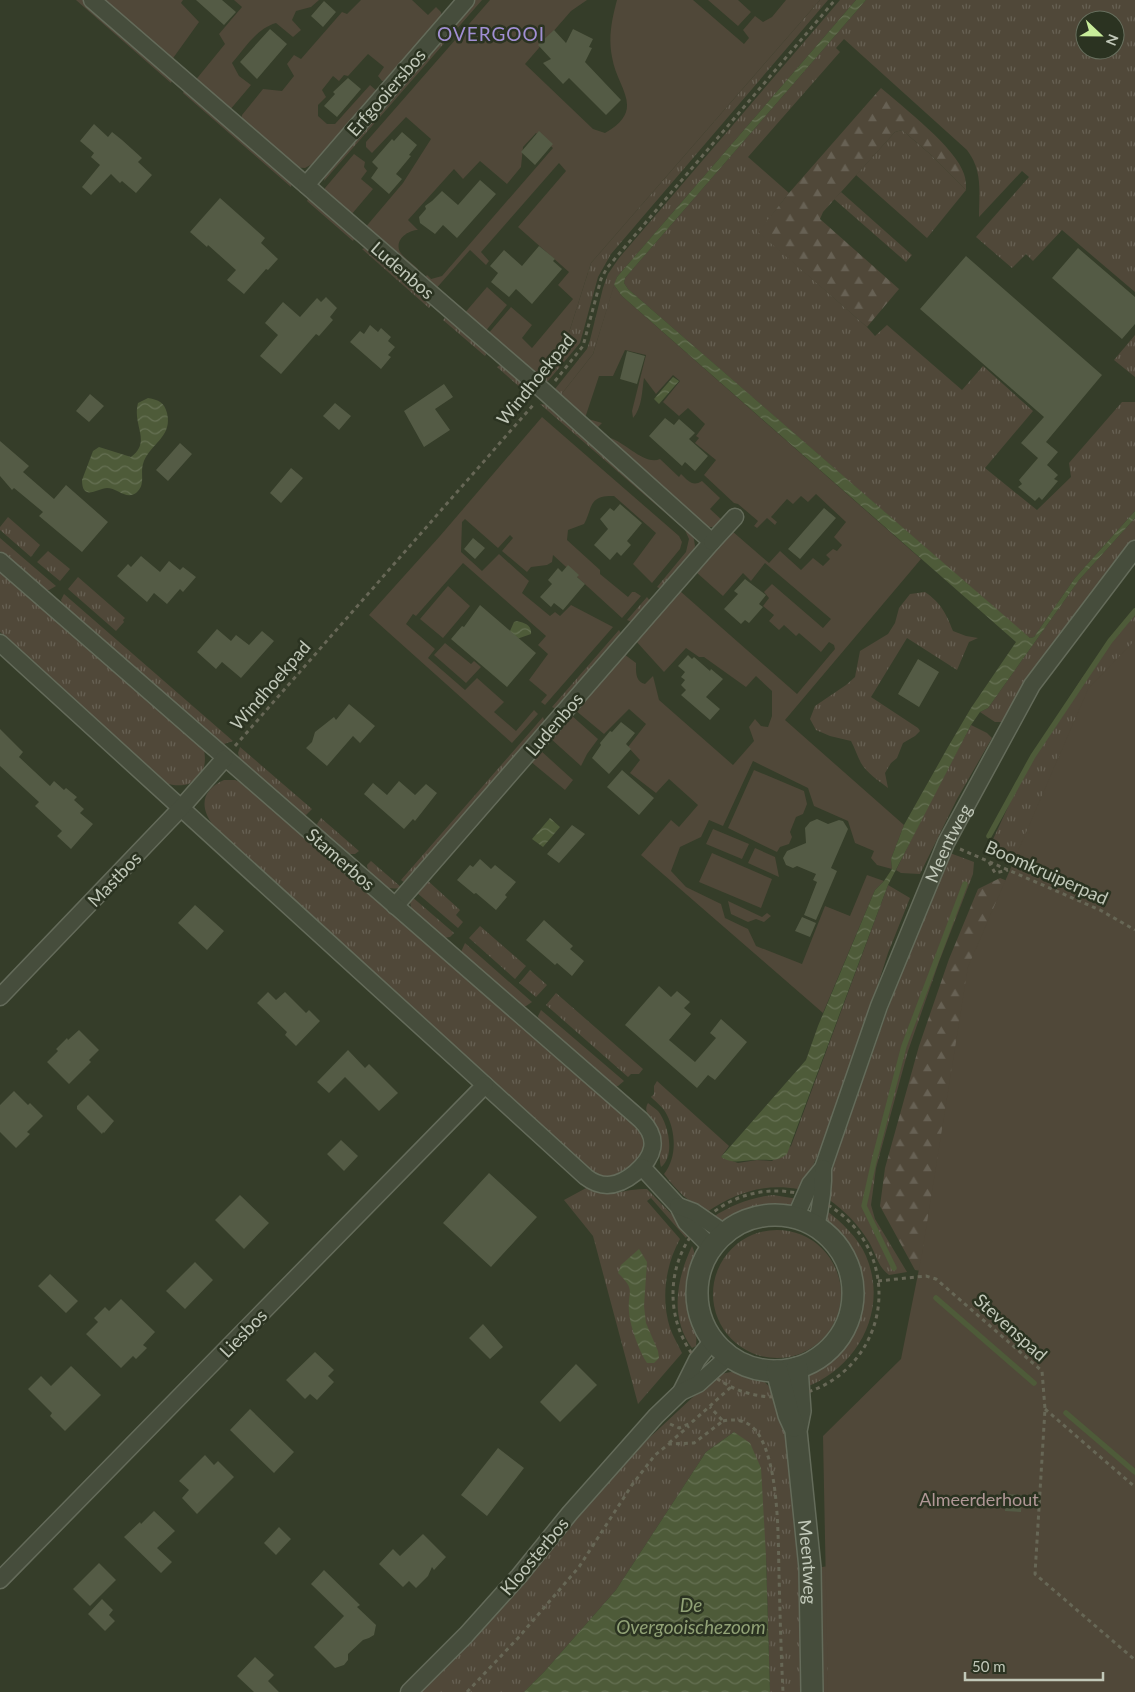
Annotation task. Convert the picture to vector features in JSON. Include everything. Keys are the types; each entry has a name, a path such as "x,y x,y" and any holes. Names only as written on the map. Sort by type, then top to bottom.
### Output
{"street":[{"name":"Ludenbos","path":"92,0 544,392 712,542"},
{"name":"Erfgooiersbos","path":"306,185 466,0"},
{"name":"Ludenbos","path":"395,906 735,517"},
{"name":"Meentweg","path":"816,1227 822,1202 823,1168 879,1006 946,843 1032,685 1135,549"},
{"name":"Stamerbos","path":"0,561 647,1126 653,1140 653,1148 642,1168"},
{"path":"0,643 592,1181 606,1186 614,1185 642,1168 678,1206 694,1212 719,1241"},
{"name":"Mastbos","path":"0,997 181,808 225,758"},
{"name":"Liesbos","path":"0,1580 485,1085"},
{"name":"Meentweg","path":"795,1218 810,1184 823,1168"},
{"path":"758,1217 795,1218 816,1227 830,1238 841,1252 849,1268 853,1286 853,1304 848,1321 840,1337 828,1351 813,1361 787,1370 752,1368 730,1356 713,1340 705,1326 700,1311 699,1278 704,1263 719,1241 741,1224 758,1217"},
{"name":"Kloosterbos","path":"681,1392 697,1360 713,1340"},
{"name":"Kloosterbos","path":"409,1692 466,1635 519,1576 582,1499 656,1416 681,1392 698,1384 730,1356"},
{"name":"Meentweg","path":"787,1370 791,1396 800,1411 796,1431 810,1568 812,1692"}],"path":[{"name":"Windhoekpad","path":"225,758 583,346 601,279 611,262 835,0"},
{"name":"Boomkruiperpad","path":"946,843 1100,910 1135,930"},
{"path":"989,862 995,873 1008,870"},
{"path":"467,1692 518,1638 579,1567 632,1485 655,1455 731,1387 756,1396 791,1396 823,1386 844,1372 861,1353 872,1331 878,1306 878,1281 875,1265 869,1249 860,1235 837,1211 822,1202 805,1196"},
{"name":"Stevenspad","path":"878,1281 926,1276 936,1279 1042,1372 1045,1409 1035,1574 1135,1660"},
{"path":"710,1407 723,1421"},
{"path":"1045,1409 1135,1487"},
{"path":"656,1416 679,1428 691,1424"},
{"path":"669,1444 694,1443 723,1421 734,1419 746,1422 758,1434 767,1453 776,1494 782,1692"}],"green space":[{"path":"76,0 84,0 173,78 171,83"},
{"path":"101,0 183,0 181,3 199,22 171,61"},
{"path":"234,0 319,0 311,7 296,11 292,20 301,30 293,37 276,23 257,34 232,63 239,76 251,85 229,111 194,82 225,44 219,34 242,7"},
{"path":"361,0 412,0 428,15 436,7 441,12 442,19 385,81 382,81 378,76 384,67 368,54 348,76 344,75 339,81 333,76 322,90 326,97 318,105 318,116 327,124 335,124 370,85 377,91 316,162 305,168 292,167 241,122 242,115 263,89 282,91 294,76 287,64 294,55 301,59 342,12 347,14"},
{"path":"475,0 482,0 324,181 326,171"},
{"path":"490,0 587,0 571,11 525,64 593,129 605,133 618,124 625,116 627,107 626,98 612,57 610,42 617,0 693,0 744,44 749,38 743,30 755,16 763,22 772,17 786,0 820,0 591,263 566,342 536,378 487,335 511,307 532,325 522,338 532,348 573,299 558,285 569,272 518,227 566,171 559,163 481,252 489,261 486,265 470,250 434,291 422,281 427,275 431,279 442,276 553,148 536,133 523,147 521,167 507,184 480,161 463,179 454,169 408,220 418,230 403,236 400,240 399,248 400,252 418,269 415,273 364,229 403,183 431,139 406,117 372,153 366,147 366,142"},
{"path":"708,0 738,0 751,12 738,26"},
{"path":"820,0 828,0 611,254 598,277 580,343 548,381 542,383 536,378 566,342 591,263"},
{"path":"840,0 856,0 617,277 593,354 560,396 556,393 555,389 587,349 603,288 608,274 619,258"},
{"path":"866,0 1135,0 1135,292 1062,230 1033,261 1026,254 1012,268 976,237 1029,177 1022,171 979,217 978,174 976,166 967,150 844,39 836,48 840,52 748,157 789,193 759,232 875,336 887,325 962,390 983,366 1033,411 985,468 1037,510 1071,477 1069,463 1122,402 1135,402 1135,511 1075,578 1034,637 1030,638 1027,636 628,289 624,283 625,278"},
{"path":"881,88 928,128 951,152 964,174 966,190 930,154 902,130 895,132 823,212 820,219 899,289 867,327 758,232 789,193"},
{"path":"188,91 292,182 291,187 183,93"},
{"path":"902,130 930,154 966,190 927,238 856,175 895,132"},
{"path":"354,154 365,162 364,167 367,171 361,179 373,189 351,215 325,193 325,188"},
{"path":"841,192 912,255 906,262 834,199"},
{"path":"311,199 354,235 353,241 307,201"},
{"path":"368,248 430,302 429,308 362,249"},
{"path":"614,285 622,296 921,559 785,720 904,825 891,859 892,869 877,865 871,858 874,851 855,843 848,821 814,806 808,788 753,761 723,826 709,820 701,837 680,847 671,871 686,887 721,904 725,918 748,929 756,946 802,964 825,906 850,916 867,875 884,881 875,890 823,1013 641,855 671,820 679,827 698,805 669,779 656,793 630,773 640,760 628,747 646,724 629,709 604,734 575,710 624,654 636,663 639,681 645,684 653,676 659,700 733,765 754,741 749,727 755,719 761,726 768,727 772,716 772,691 756,676 746,687 704,657 699,657 686,648 664,672 635,640 680,591 797,694 835,649 834,645 829,642 821,652 799,633 796,636 784,625 779,630 769,621 774,615 763,606 769,598 764,592 772,584 823,628 831,619 765,563 751,581 743,573 723,596 696,572 732,531 769,563 780,551 801,570 813,558 823,566 830,559 826,555 833,549 837,551 842,545 834,537 846,522 816,494 808,502 801,496 793,504 787,499 771,517 777,522 775,525 767,518 757,528 754,526 758,521 738,504 734,503 704,475 716,460 695,443 699,438 696,436 705,424 688,408 679,416 663,402 680,381 673,375 656,394 644,378 640,404 633,418 632,411 646,355 625,350 613,376 599,376 585,418 602,423 595,430 560,396 593,354"},
{"path":"487,287 507,305 484,333 463,315"},
{"path":"445,318 485,351 485,356 443,320"},
{"path":"1135,335 1135,377 1114,360"},
{"path":"500,365 532,391 532,398 497,367"},
{"path":"540,404 549,405 693,534 695,546 693,552 661,589 657,587 686,552 689,539 685,530"},
{"path":"542,417 679,536 682,542 680,549 652,583 633,564 656,533 614,496 606,496 595,500 584,524 568,530 567,540 600,570 600,574 628,597 632,592 641,596 622,618 553,555 552,562 547,565 531,567 527,572 502,551 513,538 510,535 498,548 465,519 462,522 461,552 482,571 499,554 529,581 522,593 550,616 555,612 560,616 571,605 613,627 545,705 541,702 547,695 529,680 548,654 538,645 546,636 463,563 416,616 413,614 406,624 435,649 428,658 465,690 477,678 504,702 494,712 516,731 534,710 538,714 512,743 369,615"},
{"path":"610,438 648,459 660,459 679,477 681,474 693,483 702,481 720,498 710,509 723,521 715,527 707,527 607,439"},
{"path":"8,517 40,545 31,557 0,530 0,527"},
{"path":"1135,518 1135,540 1065,628 1002,722 995,722 980,712 988,708 1079,580"},
{"path":"0,538 56,586 49,590 44,590 0,551"},
{"path":"48,551 70,569 60,581 37,562"},
{"path":"0,571 203,746 204,765 198,778 184,785 165,783 0,632"},
{"path":"78,577 125,618 116,631 68,589"},
{"path":"448,586 470,606 443,638 420,619"},
{"path":"925,592 942,609 953,631 978,638 969,642 957,670 907,638 871,697 920,731 903,743 897,758 891,763 885,773 888,788 873,777 864,767 851,741 830,736 816,730 810,719 815,706 855,677 860,651 888,634 895,623 899,608 910,594"},
{"path":"64,594 233,741 224,744 219,742 63,606 61,600"},
{"path":"647,597 650,601 632,622 627,620"},
{"path":"1135,610 1135,658 1021,862 989,848 1025,770 1082,678"},
{"path":"619,630 622,635 556,709 552,707"},
{"name":"Almeerderhout","path":"1135,640 1135,1692 828,1692 823,1436 901,1359 922,1254 968,967 1088,689"},
{"path":"445,643 471,664 474,661 481,667 466,683 434,655"},
{"path":"571,715 598,739 581,766 550,738"},
{"path":"543,717 545,723 405,883 401,880"},
{"path":"971,725 987,733 992,738 957,799 920,874 901,873 896,870"},
{"path":"240,747 312,809 306,815 300,813 240,761 238,753"},
{"path":"540,750 573,780 565,790 530,761"},
{"path":"754,770 804,791 807,804 803,814 796,817 790,832 792,837 789,844 780,847 777,852 728,828"},
{"path":"224,780 235,780 246,784 637,1125 642,1132 645,1146 635,1161 617,1174 607,1177 590,1169 213,825 206,811 205,799 211,789"},
{"path":"321,818 359,851 355,854 347,854 318,827 317,824"},
{"path":"713,829 749,844 742,859 706,844"},
{"path":"755,848 775,857 779,877 748,863"},
{"path":"712,853 772,879 761,908 699,882"},
{"path":"950,853 974,862 973,874 939,962 908,1051 876,1168 871,1205 875,1219 907,1272 889,1275 885,1272 869,1242 856,1224 846,1213 828,1199 828,1187 835,1160 914,935"},
{"path":"371,861 401,887 385,887 375,880 368,870 367,865"},
{"path":"1000,878 1087,913 927,1272 915,1270 880,1206 885,1168 919,1046 949,959 978,889"},
{"path":"427,880 460,910 456,915 463,922 458,928 416,892"},
{"path":"888,885 910,898 888,953 843,1093 804,1186 798,1189 773,1187 750,1191 728,1200 707,1212 701,1209 683,1196 664,1174 671,1161 674,1145 672,1130 666,1112 651,1097 654,1094 654,1086 657,1081 729,1146 721,1157 738,1163 757,1160 772,1161 791,1146"},
{"path":"411,896 454,933 450,937 444,938 412,911"},
{"path":"728,901 762,917 767,913 771,916 764,922 756,919 748,922 731,914"},
{"path":"480,926 526,966 515,979 469,938"},
{"path":"465,943 532,1002 526,1006 521,1006 463,957 461,952"},
{"path":"530,970 547,985 536,997 519,983"},
{"path":"556,993 643,1069 639,1074 631,1074 628,1077 546,1005"},
{"path":"541,1010 624,1081 618,1086 613,1086 539,1021 538,1016"},
{"path":"648,1103 662,1116 669,1139 666,1162 661,1167 660,1147 647,1111"},
{"path":"588,1187 604,1193 647,1189 687,1230 688,1235 686,1238 651,1198 647,1201 680,1239 668,1271 665,1294 670,1328 682,1353 638,1404 593,1236 564,1200"},
{"path":"773,1195 798,1199 792,1205 782,1210 761,1212 725,1221 713,1217 742,1202"},
{"path":"826,1210 849,1230 863,1249 872,1276 874,1297 871,1316 864,1335 853,1352 840,1367 823,1379 804,1388 811,1374 831,1358 844,1344 853,1327 858,1308 859,1289 855,1265 849,1252 828,1225"},
{"path":"777,1230 801,1235 822,1249 836,1270 841,1294 836,1318 822,1339 801,1353 777,1358 753,1353 732,1339 718,1318 713,1294 718,1270 732,1249 753,1235"},
{"path":"692,1246 695,1254 695,1269 690,1291 689,1307 695,1326 696,1346 692,1348 680,1323 678,1297 682,1271"},
{"path":"742,1370 759,1378 771,1389 778,1401 786,1432 796,1492 802,1578 805,1692 770,1692 766,1556 734,1432 706,1452 616,1590 524,1692 417,1692 617,1468 709,1382 720,1374"},
{"path":"851,1562 850,1692 820,1692 817,1568"}],"water":[{"path":"856,0 866,0 625,278 624,283 628,289 1030,638 1034,637 1075,578 1135,511 1135,518 1079,580 988,708 980,712 971,725 888,885 787,1154 776,1160 734,1161 721,1157 806,1060 818,1026 875,890 892,869 891,859 904,825 971,708 1016,642 622,296 614,285 617,277"},
{"path":"673,377 679,381 659,404 654,399"},
{"path":"148,398 163,404 166,409 168,422 164,435 150,451 143,464 142,483 139,490 132,495 107,488 91,492 85,491 82,480 93,451 99,447 131,457 137,451 141,439 137,419 138,403"},
{"path":"517,621 529,626 531,634 514,640 510,631 514,622"},
{"path":"550,818 560,827 543,847 532,839"},
{"path":"639,1249 647,1262 644,1306 646,1323 658,1351 659,1358 654,1363 647,1363 638,1345 630,1318 630,1291 624,1279 618,1273 621,1265"},
{"name":"De Overgooischezoom","path":"734,1432 750,1443 761,1468 770,1692 524,1692 616,1590 706,1452"}],"building":[{"path":"196,0 222,0 236,12 224,25"},
{"path":"324,1 336,12 323,27 311,16"},
{"path":"270,29 287,44 257,79 240,62"},
{"path":"573,29 593,39 589,47 592,48 585,62 621,100 606,115 569,78 563,84 543,63 551,59 538,45 554,30 566,43"},
{"path":"348,78 361,89 337,117 324,106 335,94 333,92"},
{"path":"94,124 108,137 112,132 142,158 138,162 152,175 136,193 122,181 120,183 111,174 91,195 82,187 100,165 91,157 94,153 80,141"},
{"path":"539,131 553,144 535,165 521,152"},
{"path":"402,132 417,145 409,155 411,156 396,174 402,179 389,194 371,178 378,168 372,162 392,139 394,141"},
{"path":"480,180 496,194 457,238 443,225 435,234 420,223 419,217 426,209 425,206 442,191 458,205"},
{"path":"220,198 265,238 261,243 278,259 268,270 266,269 244,294 227,280 236,270 190,232"},
{"path":"539,246 555,259 553,261 562,269 532,304 516,289 509,297 491,282 498,273 490,266 504,250 522,266"},
{"path":"1078,248 1135,297 1135,324 1122,339 1052,278"},
{"path":"966,256 1102,375 1046,442 1058,452 1047,465 1058,475 1054,479 1058,481 1042,500 1039,497 1035,501 1018,487 1022,484 1019,480 1038,458 1021,443 1044,417 920,309"},
{"path":"326,297 337,308 330,317 333,320 319,336 316,334 281,374 260,356 278,335 265,323 283,302 300,317 317,298 321,302"},
{"path":"370,325 378,332 381,328 391,337 388,341 395,347 388,355 391,357 381,369 350,342 360,331 364,334"},
{"path":"627,351 645,356 637,384 620,379"},
{"path":"444,384 453,397 435,409 450,430 424,447 404,411"},
{"path":"90,394 104,406 89,422 76,411"},
{"path":"335,403 351,416 339,430 323,416"},
{"path":"665,418 674,425 679,419 695,433 689,439 708,456 695,471 685,462 682,466 649,436"},
{"path":"0,441 29,466 23,472 54,499 66,485 108,522 82,552 39,516 43,512 14,488 12,490 0,476"},
{"path":"180,443 192,454 168,481 156,470"},
{"path":"291,468 303,478 281,503 270,493"},
{"path":"620,504 642,523 627,541 631,545 621,556 617,552 610,560 594,545 608,529 600,519 610,508 614,511"},
{"path":"824,508 836,518 800,559 788,549"},
{"path":"473,538 485,548 475,559 464,549"},
{"path":"141,556 160,572 169,561 180,570 183,567 196,577 183,592 180,589 167,604 154,593 147,602 117,576 128,564 131,567"},
{"path":"568,565 579,575 577,577 585,584 563,610 554,603 551,607 540,597 552,584 548,580 558,568 562,572"},
{"path":"745,579 766,595 759,604 763,607 749,623 745,620 741,624 724,609 738,594 734,591"},
{"path":"480,605 536,653 507,687 451,639 462,626 464,627"},
{"path":"217,629 231,641 236,635 249,645 262,631 274,641 241,678 222,662 216,669 197,652"},
{"path":"688,655 692,659 694,657 723,679 706,697 720,709 710,720 681,695 686,690 681,685 685,680 681,677 685,672 678,666"},
{"path":"918,659 939,672 919,707 898,694"},
{"path":"349,704 375,726 360,743 353,736 327,766 306,748 312,742 315,732 334,717 336,720"},
{"path":"621,722 635,733 626,744 631,749 609,774 592,758 601,745 600,743"},
{"path":"0,729 23,752 19,757 50,786 54,781 64,790 66,788 77,797 74,800 84,809 80,813 93,824 71,849 57,836 62,831 35,806 39,802 0,766"},
{"path":"622,770 654,798 639,815 607,787"},
{"path":"399,781 415,795 426,784 437,793 415,821 413,819 404,829 364,794 373,783 387,795"},
{"path":"817,819 828,824 839,820 843,821 848,829 831,868 837,871 816,920 804,915 817,882 813,880 816,874 797,866 793,868 786,865 783,858 787,851 806,843 805,828 810,822"},
{"path":"572,825 585,834 559,863 547,854"},
{"path":"480,859 491,869 495,865 516,882 496,910 457,880 470,865 473,867"},
{"path":"195,905 224,931 207,950 178,923"},
{"path":"802,917 816,923 810,937 795,931"},
{"path":"544,920 573,946 570,949 584,961 572,976 557,963 555,965 526,940"},
{"path":"659,986 671,997 677,991 690,1002 684,1008 691,1014 669,1040 695,1062 716,1038 710,1033 721,1019 747,1042 715,1080 708,1075 697,1088 625,1025"},
{"path":"268,992 276,1000 285,992 306,1013 309,1010 320,1021 296,1046 285,1035 287,1032 257,1003"},
{"path":"79,1030 99,1050 89,1060 91,1062 69,1084 47,1062 67,1038 68,1040"},
{"path":"348,1050 365,1068 369,1064 398,1093 379,1111 345,1077 329,1093 317,1082"},
{"path":"14,1091 43,1116 27,1132 30,1134 16,1148 0,1132 0,1105"},
{"path":"88,1095 114,1121 102,1134 77,1109 77,1106"},
{"path":"341,1140 358,1156 344,1171 327,1154"},
{"path":"489,1173 537,1217 491,1267 443,1223"},
{"path":"240,1195 269,1223 244,1249 215,1220"},
{"path":"195,1262 213,1280 185,1309 166,1291"},
{"path":"50,1274 78,1301 66,1313 38,1286"},
{"path":"121,1299 155,1332 143,1345 147,1348 136,1359 133,1356 121,1368 86,1334 98,1322 94,1318 105,1307 109,1311"},
{"path":"483,1324 503,1347 490,1359 469,1338"},
{"path":"315,1352 334,1370 328,1376 334,1382 317,1400 310,1394 305,1399 286,1380"},
{"path":"576,1364 597,1385 560,1422 540,1402"},
{"path":"71,1366 101,1395 65,1431 50,1416 52,1413 28,1389 41,1376 51,1386"},
{"path":"250,1409 294,1452 274,1473 230,1430"},
{"path":"498,1448 524,1468 487,1516 461,1495"},
{"path":"205,1455 214,1465 218,1461 234,1477 197,1514 182,1498 189,1490 179,1481"},
{"path":"1006,1494 1022,1495 1021,1512 1005,1511"},
{"path":"154,1511 175,1531 157,1548 172,1562 161,1573 124,1537"},
{"path":"279,1527 291,1539 276,1555 264,1543"},
{"path":"423,1534 446,1557 434,1570 432,1567 428,1576 416,1588 409,1581 403,1587 379,1564 393,1549 400,1556"},
{"path":"99,1563 116,1580 90,1606 73,1589"},
{"path":"324,1570 360,1605 357,1607 376,1625 374,1635 363,1640 348,1654 348,1660 344,1665 335,1668 314,1647 344,1616 311,1584"},
{"path":"102,1599 113,1610 109,1615 115,1621 105,1631 88,1614"},
{"path":"255,1657 274,1675 268,1681 279,1692 254,1692 237,1676"}],"waterway":[{"path":"989,836 1033,756 1110,641 1135,611"},
{"path":"894,1268 864,1206 904,1046 965,884"},
{"path":"936,1298 1034,1383"},
{"path":"1066,1413 1135,1472"}],"district":[{"name":"OVERGOOI","path":"491,33"}]}
